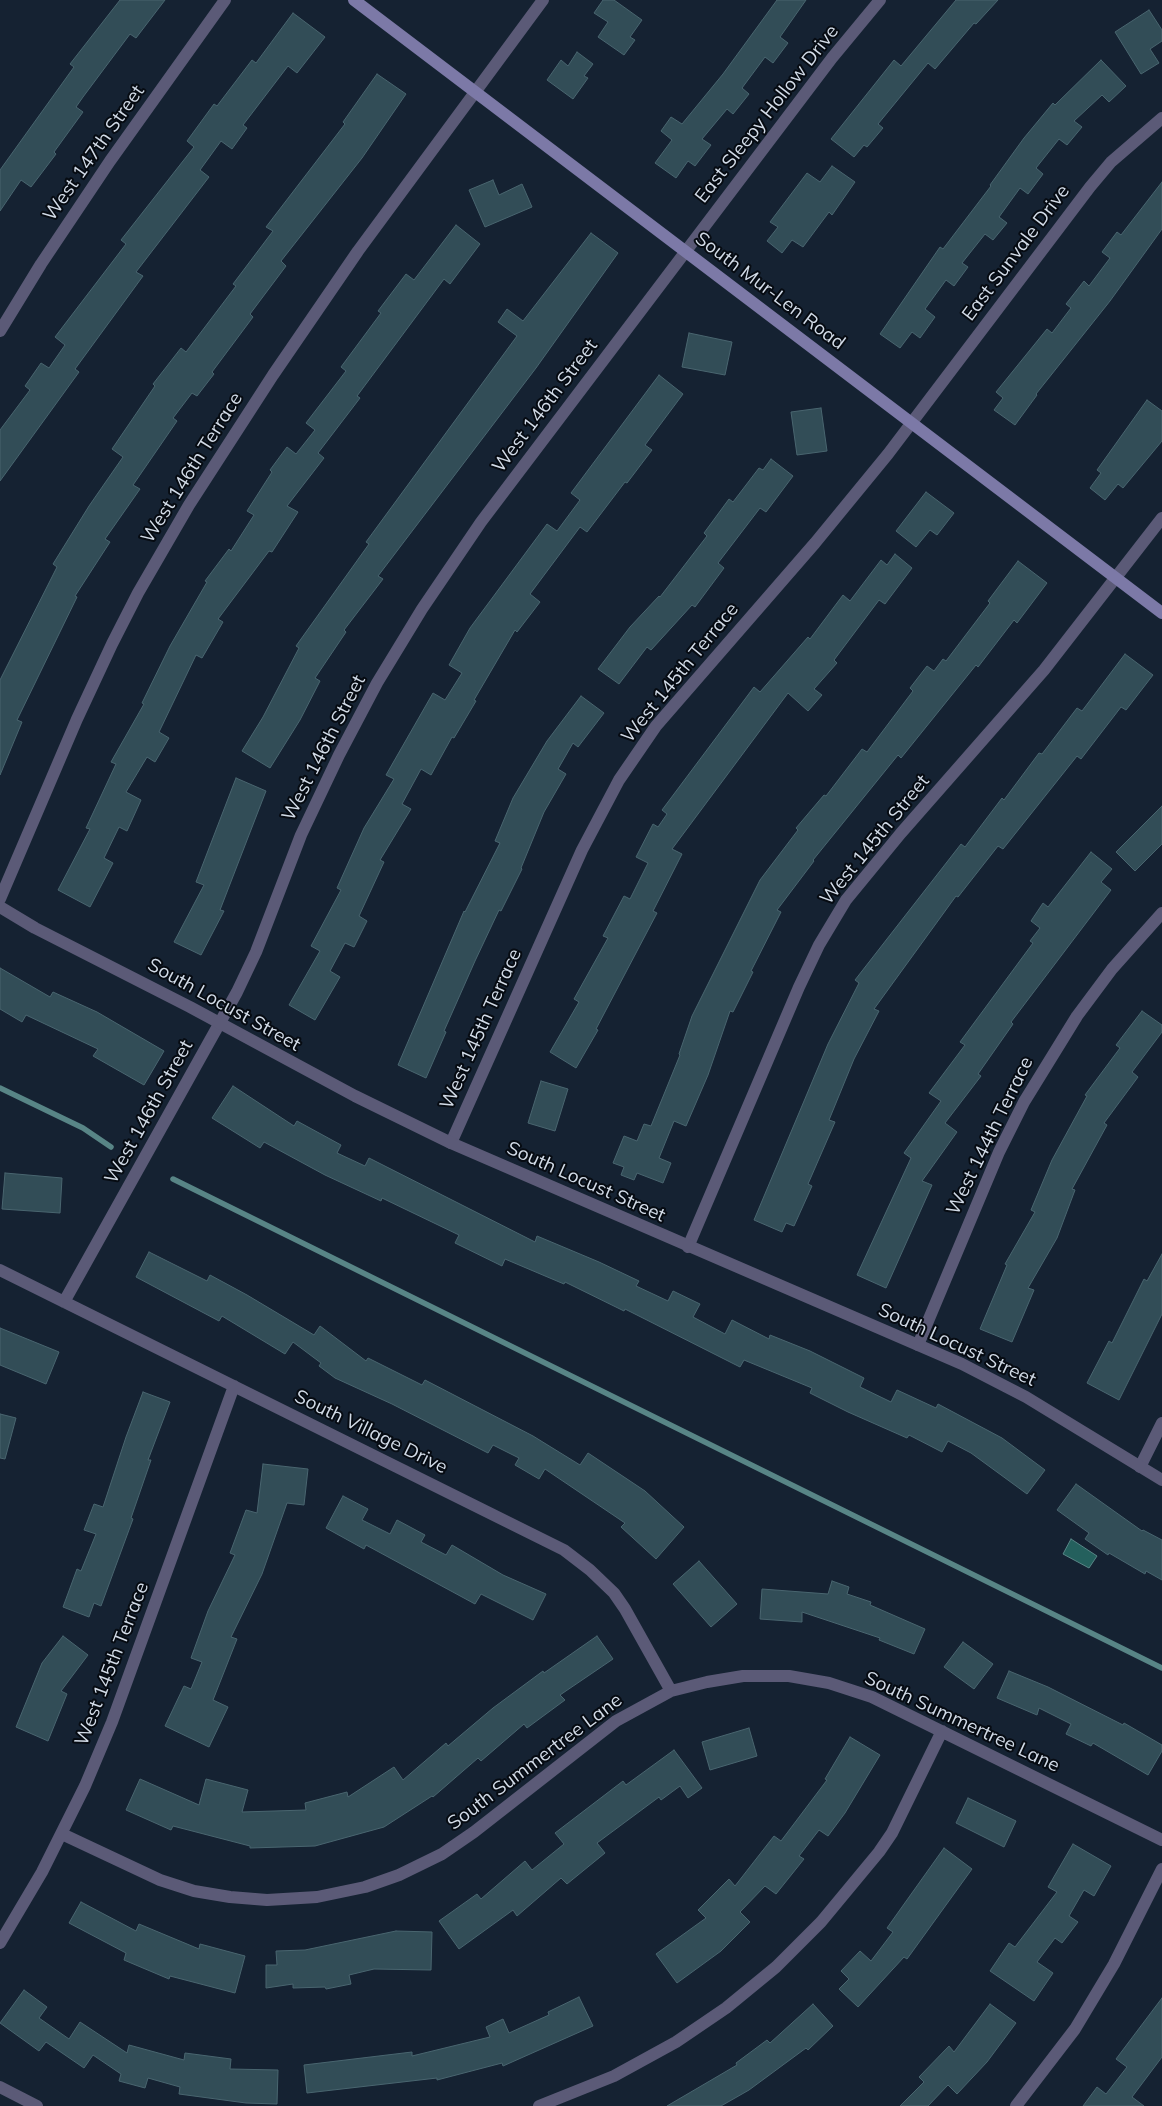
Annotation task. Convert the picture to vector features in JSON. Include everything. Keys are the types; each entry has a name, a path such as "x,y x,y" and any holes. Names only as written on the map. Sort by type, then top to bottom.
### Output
{"main road":[{"name":"South Mur-Len Road","path":"354,0 1162,612"}],"street":[{"name":"West 147th Street","path":"0,331 41,264 105,169 225,0"},
{"name":"West 146th Terrace","path":"0,899 112,644 138,593 189,505 273,375 358,251 542,0"},
{"name":"East Sleepy Hollow Drive","path":"686,251 832,58 880,0"},
{"name":"East Sunvale Drive","path":"912,422 1090,187 1111,162 1162,118"},
{"name":"West 146th Street","path":"64,1302 220,1024 256,952 302,835 377,683 422,609 481,522 686,251"},
{"name":"West 145th Terrace","path":"451,1143 582,850 619,780 656,726 679,697 815,543 912,422"},
{"name":"West 145th Street","path":"688,1247 799,987 819,945 846,900 901,833 1044,670 1162,518"},
{"name":"South Locust Street","path":"0,907 355,1096 451,1143 962,1364 1026,1396 1162,1480"},
{"name":"West 144th Terrace","path":"918,1345 999,1152 1028,1094 1076,1016 1112,968 1162,913"},
{"name":"South Village Drive","path":"0,1270 564,1550 590,1570 614,1593 671,1691"},
{"name":"West 145th Terrace","path":"0,1943 62,1834 112,1722 234,1386"},
{"path":"1140,1467 1162,1423"},
{"name":"South Summertree Lane","path":"62,1834 160,1880 194,1891 230,1897 268,1900 317,1897 365,1887 400,1875 442,1854 474,1832 616,1721 671,1691 743,1676 789,1676 829,1682 872,1697 1162,1840"},
{"path":"539,2106 614,2076 676,2042 726,2008 776,1967 820,1922 879,1852 892,1833 942,1730"},
{"path":"1016,2106 1075,2029 1114,1964 1162,1869"},
{"path":"0,2086 37,2106"}],"shaded area":[{"path":"1071,1539 1097,1556 1089,1568 1063,1554"}],"building":[{"path":"120,0 165,0 136,38 130,34 83,97 76,107 83,112 54,152 56,154 31,187 21,180 0,211 0,170 74,67 70,64"},
{"path":"603,0 614,0 642,20 630,37 635,40 624,55 598,37 608,22 594,13"},
{"path":"777,0 806,0 780,37 788,43 773,63 765,57 742,88 749,94 733,114 727,109 702,139 711,145 695,166 688,161 676,178 655,163 672,140 661,131 671,117 682,124 723,74"},
{"path":"956,0 998,0 976,24 974,23 935,69 928,63 878,124 883,128 867,147 864,145 854,157 831,139 894,60 901,66"},
{"path":"1149,10 1162,30 1162,41 1150,49 1159,63 1141,74 1115,32"},
{"path":"293,13 325,37 297,73 288,66 243,125 247,128 232,149 221,141 200,170 209,177 136,272 143,276 75,369 79,372 0,481 0,430 30,390 25,386 41,363 49,368 65,345 55,337 126,244 121,240 194,147 187,141 214,104 217,106 252,60 256,63"},
{"path":"577,52 593,64 584,76 588,78 573,99 547,80 561,60 568,66"},
{"path":"1101,60 1126,86 1109,102 1102,95 1074,121 1082,127 1067,145 1059,139 1036,168 1043,174 1028,194 1020,188 999,217 1007,223 993,240 985,234 962,263 968,267 954,286 946,280 925,309 935,317 920,338 912,332 900,348 880,334 940,247 943,249 991,186 1024,138 1053,103 1055,105"},
{"path":"377,74 406,94 362,158 281,261 286,266 250,314 253,317 212,372 214,374 197,396 192,393 173,418 177,421 133,485 140,489 105,539 110,542 75,596 77,597 17,720 22,722 0,775 0,680 57,567 53,564 89,506 123,457 112,449 155,386 153,384 181,348 186,352 236,286 233,284 273,231 266,227 345,124 343,122"},
{"path":"832,166 855,182 832,215 829,212 803,247 792,240 782,253 767,241 778,227 770,222 807,173 820,182"},
{"path":"493,180 499,195 522,184 532,207 485,227 469,190"},
{"path":"1162,182 1162,229 1110,301 1036,394 1015,425 994,410 1003,398 996,392 1047,329 1052,333 1071,308 1066,304 1084,281 1089,286 1110,258 1102,252 1117,232 1121,235"},
{"path":"456,225 480,244 450,284 444,279 357,396 360,398 318,453 324,458 287,506 298,512 272,552 269,551 218,619 223,622 202,658 196,655 159,732 169,738 155,762 147,757 126,792 141,800 127,831 119,827 104,858 113,863 90,907 58,890 90,829 86,828 116,764 111,762 144,704 142,703 170,646 207,582 205,581 229,549 231,551 254,515 247,511 272,472 270,470 287,447 296,454 315,430 306,423 346,371 341,367 381,313 378,311 406,274 414,280"},
{"path":"591,233 618,253 536,368 378,576 383,579 344,630 346,632 315,678 320,681 300,720 270,768 242,751 263,717 299,648 296,646 369,544 366,542 517,336 498,322 507,309 523,321"},
{"path":"689,333 732,342 725,375 682,367"},
{"path":"659,375 683,394 645,445 652,450 627,483 625,482 587,532 580,527 530,594 540,602 517,632 515,630 474,700 476,701 454,738 452,737 431,775 421,769 402,804 411,809 380,860 384,862 359,916 367,921 354,947 345,943 330,971 340,977 315,1020 289,1005 320,951 311,946 341,890 337,888 364,828 394,779 386,775 433,693 445,700 462,673 449,665 470,628 547,524 557,531 580,500 571,493"},
{"path":"1147,400 1162,411 1162,441 1123,488 1118,484 1105,500 1090,488 1101,473 1097,470"},
{"path":"821,408 827,451 797,455 791,412"},
{"path":"771,459 793,476 766,512 760,508 718,563 724,568 695,607 692,605 651,650 647,647 619,684 598,669 630,627 660,597 707,536 704,533 729,499 733,502 759,468 763,470"},
{"path":"926,492 954,513 937,535 930,530 916,547 896,531"},
{"path":"895,554 912,568 885,604 879,600 834,660 837,663 814,689 822,695 808,711 788,693 672,849 682,854 653,911 657,913 596,1029 598,1030 576,1068 550,1052 579,1002 574,999 608,938 603,936 624,896 630,899 648,863 636,857 653,824 658,827 667,814 662,810 754,687 760,692 808,637 810,639 843,595 850,601 881,560 887,565"},
{"path":"1018,561 1047,583 1017,623 1014,620 978,667 976,665 901,758 898,755 813,860 777,910 781,912 751,971 753,972 733,1012 730,1011 708,1075 686,1126 674,1121 659,1158 671,1163 663,1183 637,1173 634,1180 621,1175 624,1167 613,1163 624,1136 637,1141 644,1124 651,1126 680,1055 692,1016 760,880 798,830 796,828 824,795 826,796 862,749 867,752 913,691 910,688 927,666 934,671 943,659 946,661 990,603 988,601"},
{"path":"1125,654 1153,675 1126,710 1121,707 1081,759 1077,756 1003,849 998,846 958,897 956,896 874,1009 879,1011 854,1059 829,1120 835,1122 808,1184 812,1186 794,1226 786,1223 782,1232 754,1220 828,1044 859,983 855,980 961,844 965,847 1002,798 1004,800 1039,753 1042,754 1077,708 1082,711"},
{"path":"581,696 604,713 578,747 573,743 558,769 566,774 544,812 522,869 501,911 499,910 475,961 444,1031 446,1032 426,1078 398,1065 464,911 500,843 495,841 513,798 547,741"},
{"path":"236,778 266,791 220,910 224,911 201,955 174,942 204,885 196,882"},
{"path":"1162,806 1162,844 1135,871 1116,852"},
{"path":"1091,852 1112,869 1101,882 1111,890 1011,1022 1013,1024 978,1074 981,1076 945,1123 957,1132 922,1181 932,1185 886,1288 857,1275 911,1158 904,1153 941,1101 929,1093 965,1045 960,1042 1033,943 1030,941 1040,928 1031,921 1043,903 1048,907"},
{"path":"0,968 50,997 53,992 97,1012 164,1051 144,1085 93,1056 98,1049 26,1015 22,1022 0,1009"},
{"path":"1142,1011 1162,1025 1162,1032 1132,1072 1138,1077 1104,1123 1107,1125 1072,1189 1075,1190 1057,1238 1028,1288 1034,1290 1012,1342 980,1329 1007,1265 1005,1264 1035,1212 1031,1210 1052,1160 1087,1096 1085,1095 1120,1048 1116,1045"},
{"path":"541,1081 568,1089 555,1131 528,1123"},
{"path":"233,1086 294,1126 297,1121 341,1145 337,1153 365,1166 369,1158 535,1242 537,1236 639,1281 636,1286 668,1301 673,1291 700,1304 693,1317 725,1334 732,1320 769,1339 770,1335 810,1351 864,1378 860,1387 891,1402 897,1390 936,1408 938,1404 1002,1438 1045,1470 1027,1494 971,1453 948,1441 942,1452 909,1435 907,1438 848,1412 810,1393 812,1388 744,1360 740,1367 625,1309 624,1311 565,1282 564,1284 505,1259 502,1266 455,1243 459,1235 382,1198 381,1201 325,1175 264,1142 260,1148 212,1118"},
{"path":"5,1173 62,1178 60,1213 2,1209"},
{"path":"149,1252 207,1281 210,1275 314,1335 320,1326 366,1361 368,1358 422,1385 425,1380 533,1436 580,1465 588,1453 645,1491 684,1527 656,1559 621,1527 625,1523 545,1469 539,1479 515,1465 519,1458 493,1445 488,1453 392,1404 335,1378 319,1366 321,1363 293,1342 285,1354 222,1316 219,1321 136,1277"},
{"path":"1162,1254 1162,1314 1119,1400 1087,1383 1109,1341 1112,1343 1144,1279 1147,1281"},
{"path":"0,1328 59,1352 46,1384 0,1365"},
{"path":"143,1392 170,1402 148,1460 151,1460 131,1518 133,1519 101,1606 94,1603 89,1617 63,1607 77,1569 81,1571 96,1534 84,1530 94,1504 103,1507"},
{"path":"0,1414 16,1418 5,1459 0,1458"},
{"path":"263,1464 308,1469 304,1505 287,1503 262,1574 231,1637 237,1639 213,1700 228,1707 209,1747 165,1726 184,1686 191,1689 202,1662 191,1658 208,1611 235,1555 230,1553 246,1510 257,1513"},
{"path":"1076,1484 1142,1531 1162,1540 1162,1580 1146,1571 1145,1574 1109,1553 1108,1555 1085,1539 1089,1533 1057,1510"},
{"path":"343,1496 368,1509 362,1520 390,1534 397,1520 425,1535 421,1542 446,1555 452,1545 503,1575 546,1594 533,1620 481,1594 475,1604 366,1545 364,1549 326,1528"},
{"path":"699,1561 737,1604 711,1627 673,1584"},
{"path":"832,1581 849,1587 847,1594 871,1602 870,1605 925,1629 914,1654 879,1640 880,1638 802,1612 802,1622 760,1619 762,1589 828,1594"},
{"path":"63,1636 88,1655 61,1691 67,1694 48,1741 16,1727 42,1663"},
{"path":"597,1636 613,1659 560,1695 565,1700 527,1728 524,1724 481,1761 478,1758 433,1797 384,1827 315,1846 250,1848 250,1846 173,1826 171,1830 126,1810 140,1779 199,1805 206,1779 248,1790 242,1812 306,1810 305,1803 347,1792 348,1797 394,1767 403,1780 446,1743 448,1746 493,1708 543,1671 544,1673"},
{"path":"963,1642 993,1664 974,1689 944,1667"},
{"path":"1009,1671 1048,1687 1123,1725 1124,1723 1162,1745 1162,1751 1148,1775 1093,1743 1091,1746 1066,1734 1071,1724 1039,1708 1037,1715 997,1698"},
{"path":"749,1728 757,1756 710,1770 702,1742"},
{"path":"850,1737 880,1755 845,1813 828,1836 819,1830 799,1856 804,1859 776,1894 765,1886 740,1912 750,1922 721,1951 677,1983 656,1954 706,1918 698,1910 729,1879 735,1886 774,1836 781,1841 827,1780 825,1779"},
{"path":"674,1750 702,1788 688,1798 680,1786 661,1800 659,1797 597,1843 605,1853 567,1884 561,1878 517,1916 513,1910 459,1949 439,1921 477,1894 481,1899 525,1861 532,1870 564,1844 555,1833 623,1781 626,1785"},
{"path":"968,1798 1016,1821 1004,1847 956,1823"},
{"path":"1073,1844 1111,1866 1094,1896 1084,1890 1069,1916 1078,1922 1062,1943 1055,1938 1037,1962 1053,1973 1034,2001 990,1971 1009,1943 1015,1947 1057,1892 1048,1887"},
{"path":"944,1848 972,1869 907,1959 904,1957 858,2007 839,1989 849,1979 841,1971 860,1951 871,1961 893,1932 887,1928"},
{"path":"81,1902 136,1931 139,1924 199,1949 200,1944 245,1956 235,1993 170,1976 169,1979 124,1960 126,1953 69,1923"},
{"path":"396,1931 432,1932 431,1970 374,1969 349,1975 351,1984 326,1989 325,1987 293,1988 293,1984 266,1988 266,1965 277,1965 276,1951 305,1950"},
{"path":"24,1990 47,2007 39,2018 69,2039 80,2022 127,2053 129,2045 184,2060 185,2053 231,2059 230,2069 278,2070 277,2104 246,2103 179,2094 180,2087 148,2078 145,2088 119,2081 121,2074 93,2055 84,2068 46,2042 39,2051 0,2023"},
{"path":"579,1997 593,2026 503,2066 502,2063 437,2080 437,2078 307,2093 304,2065 412,2052 412,2056 490,2037 486,2027 503,2019 509,2033 549,2015 548,2012"},
{"path":"1162,1998 1162,2057 1132,2097 1144,2106 1083,2106 1097,2087 1106,2094 1127,2067 1116,2059"},
{"path":"813,2004 833,2026 808,2050 806,2048 749,2090 721,2106 667,2106 737,2065 736,2063 767,2040 770,2043"},
{"path":"990,2004 1016,2023 987,2062 957,2094 948,2085 928,2106 900,2106 924,2082 919,2077 949,2046 954,2052"}],"waterway":[{"path":"0,1088 83,1128 111,1147"},
{"path":"173,1179 1162,1668"}]}
